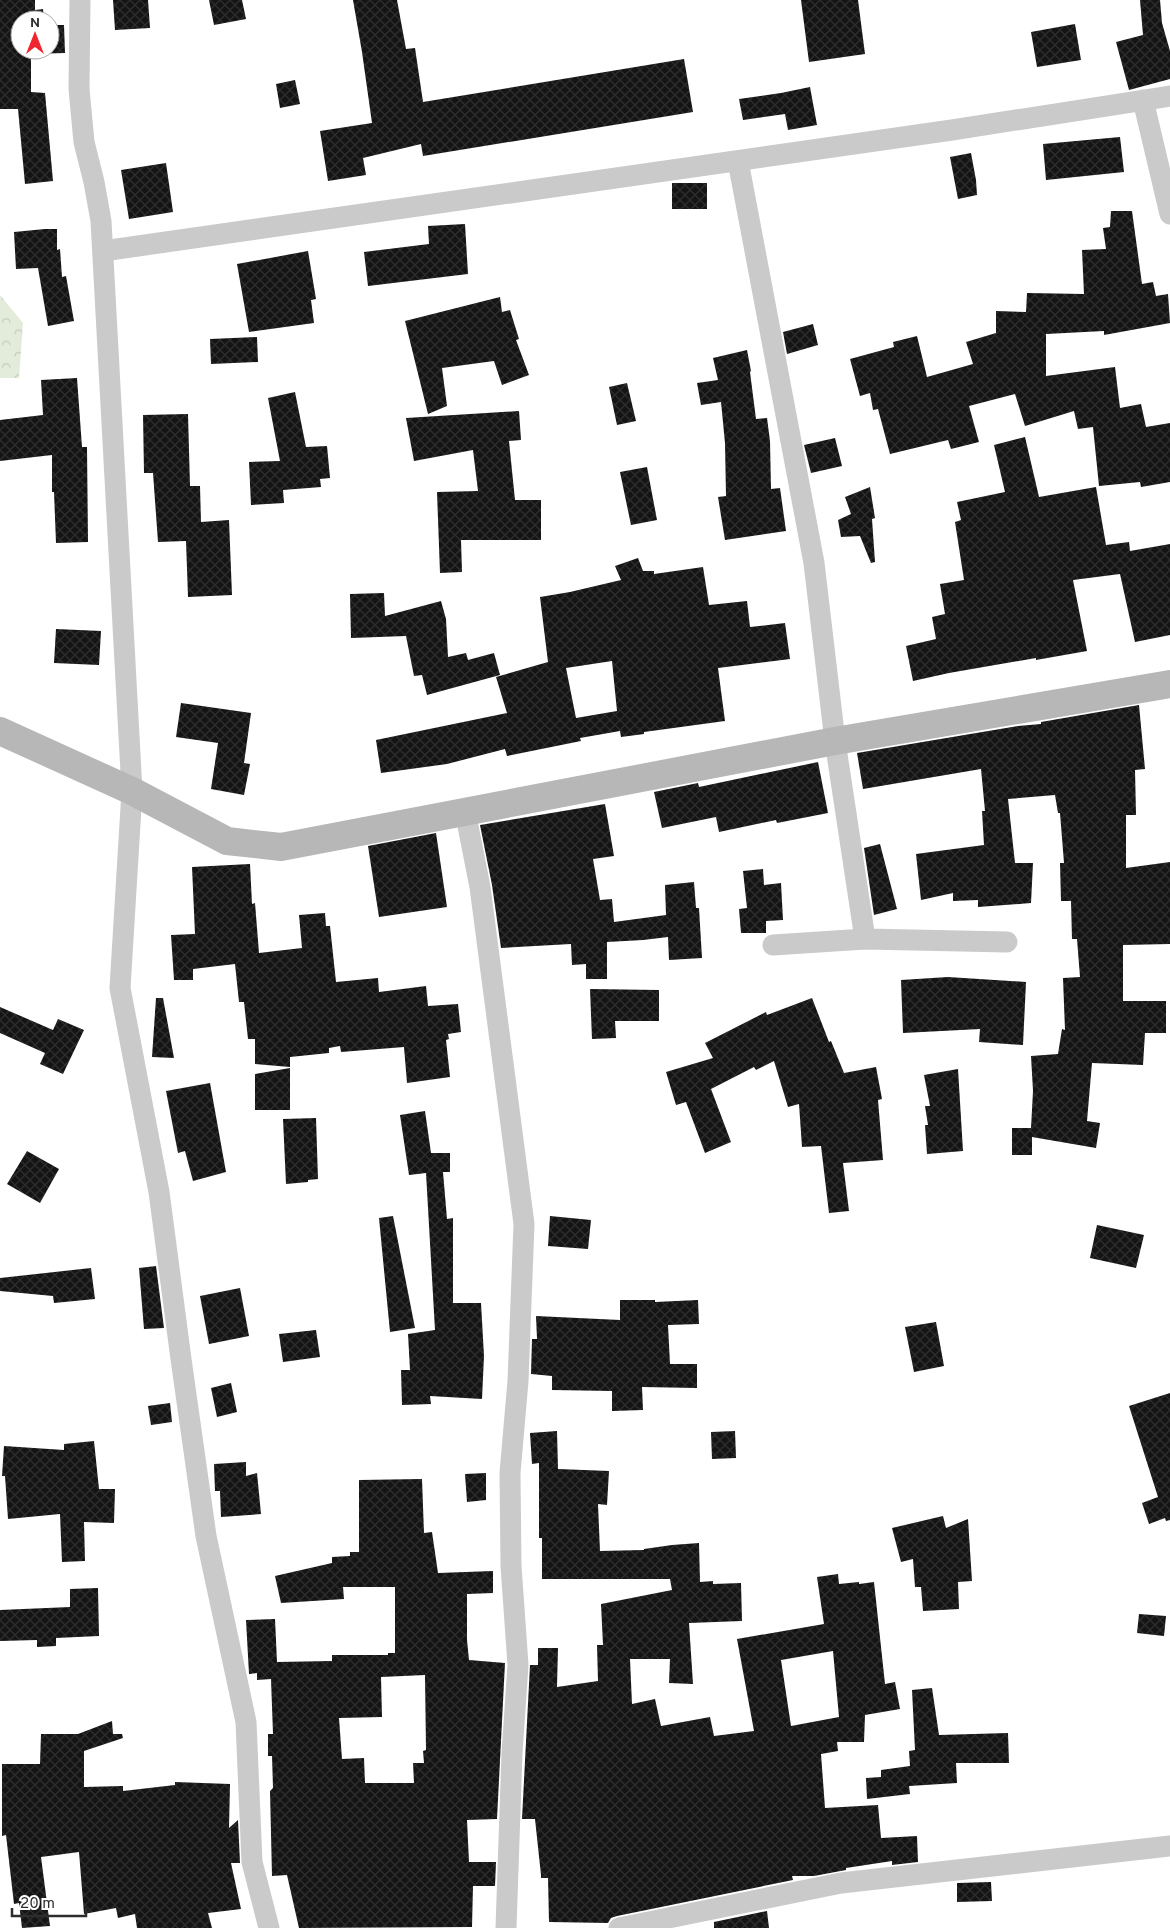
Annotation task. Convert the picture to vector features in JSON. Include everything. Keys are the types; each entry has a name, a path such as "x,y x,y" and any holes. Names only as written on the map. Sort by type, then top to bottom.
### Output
{"main road":[{"path":"0,731 132,791 227,841 281,847 836,740 1170,684"}],"street":[{"path":"80,0 79,89 84,142 101,221 132,791 120,988 159,1192 206,1536 246,1722 252,1862 269,1928"},
{"path":"102,252 738,161 1170,96"},
{"path":"1143,100 1170,214"},
{"path":"738,161 814,563 836,740 865,939"},
{"path":"465,811 480,887 524,1224 518,1381 510,1473 512,1566 518,1665 512,1753 506,1928"},
{"path":"773,945 865,939 1007,942"},
{"path":"619,1928 841,1883 1170,1846"}],"green space":[{"path":"0,295 23,323 19,378 0,378"}],"building":[{"path":"0,0 35,0 35,10 10,10 10,60 31,60 31,92 45,93 53,181 25,184 18,109 0,109"},
{"path":"113,0 148,0 150,28 115,30"},
{"path":"209,0 242,0 246,19 214,25"},
{"path":"353,0 397,0 406,49 415,48 423,102 684,59 693,112 423,156 421,144 363,158 366,175 328,181 320,131 372,123"},
{"path":"801,0 858,0 865,54 809,62"},
{"path":"1140,0 1160,0 1162,23 1170,51 1170,79 1129,90 1116,42 1143,35"},
{"path":"1075,24 1081,60 1037,67 1031,32"},
{"path":"60,25 64,25 65,53 60,53"},
{"path":"295,80 300,104 280,108 276,84"},
{"path":"810,87 817,125 788,130 785,114 743,120 739,99"},
{"path":"1120,137 1124,172 1046,180 1043,144"},
{"path":"971,153 977,195 958,199 950,157"},
{"path":"166,163 173,212 129,219 121,170"},
{"path":"672,183 707,183 707,209 672,209"},
{"path":"1111,211 1132,211 1142,284 1153,282 1156,296 1168,294 1170,323 1104,335 1104,331 1046,334 1046,376 1115,367 1120,408 1141,404 1146,427 1170,423 1170,482 1141,487 1140,482 1099,486 1093,427 1078,429 1074,411 1025,426 1015,394 969,406 979,442 951,449 948,440 890,454 878,409 873,410 870,393 860,396 850,359 894,347 893,342 917,336 927,377 973,364 966,342 996,333 996,311 1026,312 1027,293 1084,294 1082,250 1106,249 1103,228 1110,227"},
{"path":"465,224 468,274 368,286 364,252 429,244 428,226"},
{"path":"57,229 57,250 60,249 62,277 66,276 74,321 48,326 38,268 16,269 14,232"},
{"path":"308,251 316,299 311,300 314,323 249,332 237,264"},
{"path":"500,297 502,312 510,310 519,339 516,340 529,375 502,385 494,361 442,368 447,406 428,414 405,321"},
{"path":"813,324 818,345 787,354 783,332"},
{"path":"257,337 258,362 211,364 210,339"},
{"path":"747,350 756,419 767,418 770,441 771,489 780,488 786,531 725,540 718,497 726,496 725,443 721,402 701,405 697,383 718,380 713,358"},
{"path":"77,378 82,447 87,447 88,542 56,543 54,492 52,492 52,455 0,461 0,420 43,415 41,380"},
{"path":"627,383 636,421 617,425 609,387"},
{"path":"295,392 306,447 327,446 330,478 320,479 321,487 283,490 284,503 251,505 249,462 280,461 268,398"},
{"path":"519,411 521,440 509,441 515,500 541,500 541,540 461,540 462,572 440,573 437,492 478,491 473,450 414,461 406,418"},
{"path":"188,414 190,486 200,486 201,522 229,520 232,595 188,597 186,541 158,542 153,473 144,473 143,415"},
{"path":"1025,437 1039,497 1096,487 1106,545 1129,542 1130,551 1170,544 1170,635 1135,642 1120,574 1073,580 1087,651 949,673 913,681 906,646 936,639 932,617 945,614 940,584 964,580 955,522 961,520 957,502 1005,492 994,445"},
{"path":"835,438 842,466 811,473 804,445"},
{"path":"647,467 657,520 631,525 620,472"},
{"path":"870,487 875,518 872,519 875,562 871,563 860,536 841,537 838,520 851,514 845,497"},
{"path":"638,558 643,571 654,571 654,574 703,567 709,605 747,601 750,627 785,623 790,659 718,668 725,721 621,737 620,731 580,738 581,741 507,756 505,749 447,764 381,773 376,740 507,713 496,677 548,662 540,597 621,580 615,566","holes":["612,661 617,711 576,718 566,668"]},
{"path":"384,593 385,616 441,601 446,619 448,657 466,653 468,660 494,653 500,675 427,695 422,675 414,676 406,636 351,638 350,594"},
{"path":"56,629 101,631 99,665 54,663"},
{"path":"181,703 251,713 244,763 250,764 244,795 211,789 218,743 176,737"},
{"path":"1139,705 1145,769 1135,770 1136,815 1126,815 1126,868 1170,862 1170,944 1123,945 1123,1001 1166,1001 1166,1033 1145,1033 1143,1065 1092,1063 1087,1121 1100,1123 1096,1148 1032,1137 1032,1155 1012,1155 1012,1128 1031,1128 1033,1091 1031,1056 1058,1054 1062,1029 1065,1030 1063,978 1080,977 1077,939 1072,939 1071,901 1061,901 1060,863 1064,863 1060,813 1058,813 1055,795 1008,799 1015,863 1033,863 1031,903 978,907 978,900 953,901 953,893 921,900 916,854 984,845 982,811 985,811 981,769 863,789 857,753 1018,726 1041,724 1041,722"},
{"path":"818,762 828,813 777,823 776,820 719,832 716,817 662,828 654,792 698,783 699,787"},
{"path":"605,804 614,856 593,859 600,900 612,899 614,922 666,915 665,885 694,882 696,908 699,908 702,958 669,960 668,937 607,942 607,979 586,979 586,964 572,965 571,944 501,948 492,885 480,825"},
{"path":"436,833 447,907 379,917 368,846"},
{"path":"880,844 897,909 874,915 864,848"},
{"path":"250,864 252,904 255,903 259,953 302,948 299,915 325,913 326,926 330,926 336,982 378,978 379,992 426,986 428,1006 458,1004 461,1032 448,1034 449,1039 446,1040 450,1077 407,1083 404,1047 341,1052 340,1046 329,1048 329,1053 290,1057 290,1067 255,1064 255,1039 248,1039 244,1002 239,1002 235,964 193,969 193,980 174,980 171,935 195,934 192,867"},
{"path":"763,869 764,885 781,883 783,920 766,921 766,933 741,933 739,909 747,908 743,871"},
{"path":"948,977 1026,982 1023,1045 979,1042 980,1029 903,1033 901,980"},
{"path":"590,989 659,990 659,1021 615,1021 616,1038 592,1039"},
{"path":"156,998 163,998 174,1058 152,1057"},
{"path":"812,998 829,1042 831,1041 844,1073 876,1067 882,1099 878,1100 883,1160 843,1163 849,1211 829,1213 821,1146 802,1147 799,1104 788,1107 774,1061 756,1070 754,1067 711,1089 731,1142 705,1153 686,1102 676,1105 666,1072 713,1058 705,1043 766,1012 767,1015"},
{"path":"0,1007 53,1030 58,1019 84,1030 63,1074 40,1064 45,1053 0,1033"},
{"path":"290,1068 290,1110 255,1110 255,1074"},
{"path":"958,1069 963,1151 927,1154 925,1125 928,1125 925,1106 930,1106 924,1075"},
{"path":"210,1083 226,1172 193,1181 185,1151 178,1153 166,1091"},
{"path":"425,1111 431,1153 450,1153 450,1172 443,1172 447,1219 453,1218 453,1303 481,1303 484,1356 482,1399 430,1396 431,1404 402,1405 401,1370 410,1370 408,1334 435,1330 426,1173 409,1175 400,1115"},
{"path":"316,1118 318,1179 286,1184 283,1119"},
{"path":"27,1151 59,1169 40,1203 7,1184"},
{"path":"393,1216 415,1328 390,1332 379,1218"},
{"path":"550,1216 591,1220 588,1249 548,1246"},
{"path":"1097,1225 1144,1235 1136,1268 1090,1258"},
{"path":"156,1266 164,1328 144,1329 139,1268"},
{"path":"91,1268 95,1299 54,1303 53,1296 0,1291 0,1278"},
{"path":"240,1288 249,1336 209,1344 200,1296"},
{"path":"620,1300 655,1300 655,1302 698,1300 699,1324 668,1325 670,1364 697,1364 697,1388 642,1387 643,1410 612,1411 612,1391 552,1390 552,1376 531,1374 532,1339 537,1339 536,1316 620,1320"},
{"path":"936,1322 944,1366 914,1372 905,1327"},
{"path":"316,1330 320,1357 283,1362 279,1334"},
{"path":"231,1383 237,1412 217,1417 211,1388"},
{"path":"1170,1393 1170,1520 1166,1521 1165,1518 1149,1524 1142,1503 1158,1497 1129,1406"},
{"path":"170,1403 172,1422 151,1425 148,1406"},
{"path":"557,1431 558,1469 609,1471 607,1505 598,1504 600,1551 644,1550 699,1543 700,1582 713,1581 713,1584 741,1583 742,1621 689,1623 693,1684 669,1683 670,1659 630,1659 632,1704 655,1699 661,1726 710,1717 714,1736 754,1731 737,1639 824,1624 817,1577 838,1574 839,1584 874,1582 885,1684 895,1682 900,1709 865,1715 864,1742 837,1742 838,1751 821,1754 825,1808 878,1805 881,1838 917,1836 918,1862 892,1865 892,1861 846,1868 846,1870 814,1876 792,1876 793,1880 617,1916 611,1918 608,1923 549,1922 548,1878 541,1878 535,1819 522,1819 530,1665 538,1665 538,1648 558,1648 557,1687 598,1681 597,1645 603,1645 601,1604 672,1590 670,1579 542,1579 542,1538 539,1538 539,1463 532,1464 530,1433","holes":["833,1651 839,1717 791,1726 781,1660"]},
{"path":"735,1431 736,1458 712,1459 711,1432"},
{"path":"94,1441 99,1489 115,1489 114,1523 84,1522 85,1561 62,1562 60,1514 8,1519 5,1476 2,1476 4,1446 64,1450 64,1444"},
{"path":"246,1462 246,1476 257,1473 261,1514 221,1517 220,1491 215,1491 214,1464"},
{"path":"486,1473 486,1500 467,1502 465,1474"},
{"path":"422,1479 424,1533 432,1532 438,1573 493,1571 493,1593 467,1594 469,1660 505,1663 497,1819 467,1820 469,1862 496,1862 495,1886 473,1886 472,1927 299,1928 287,1875 272,1876 270,1791 273,1788 272,1756 268,1756 268,1734 273,1734 271,1679 257,1680 257,1673 249,1674 246,1620 275,1619 277,1662 332,1661 332,1655 388,1655 388,1653 395,1653 395,1587 343,1587 344,1599 281,1603 275,1576 332,1563 332,1557 350,1556 350,1552 359,1552 359,1480","holes":["425,1675 426,1750 423,1751 424,1763 413,1763 414,1783 365,1783 364,1758 342,1759 339,1718 382,1717 381,1677"]},
{"path":"943,1516 946,1528 968,1519 972,1581 958,1582 959,1609 923,1611 921,1587 915,1587 913,1559 901,1562 892,1528"},
{"path":"98,1588 99,1636 56,1638 56,1646 37,1647 37,1640 0,1641 0,1610 70,1607 70,1589"},
{"path":"1139,1614 1166,1616 1164,1636 1137,1633"},
{"path":"932,1688 939,1735 1008,1733 1009,1763 956,1763 957,1783 909,1786 910,1794 867,1799 866,1778 881,1777 881,1770 910,1766 909,1751 915,1750 912,1690"},
{"path":"112,1721 113,1734 122,1734 123,1738 84,1751 84,1787 123,1786 123,1791 175,1785 175,1782 230,1784 229,1828 238,1820 240,1863 231,1863 241,1909 208,1913 212,1928 137,1928 135,1914 118,1918 116,1908 84,1914 79,1852 41,1857 50,1926 22,1928 19,1903 14,1904 6,1835 2,1836 2,1764 40,1764 41,1734 78,1734"},
{"path":"991,1882 992,1901 957,1902 957,1883"},
{"path":"767,1911 769,1928 714,1928 714,1922"}]}
